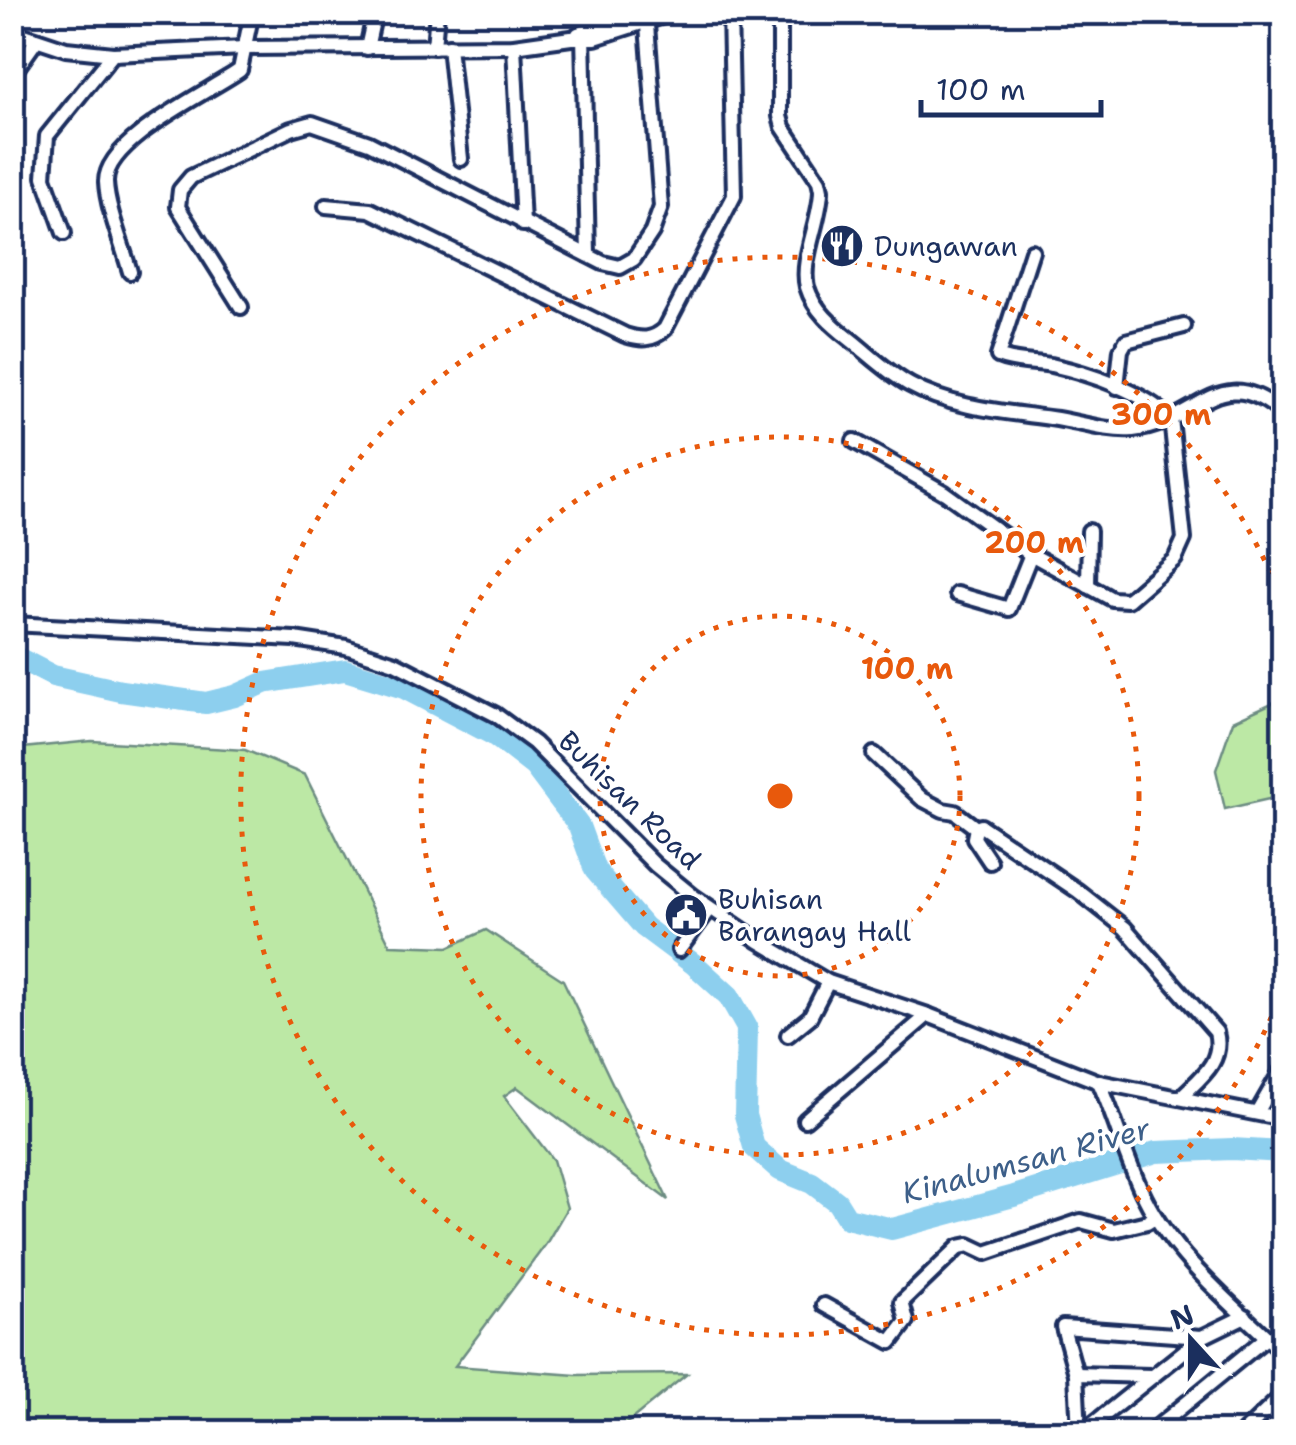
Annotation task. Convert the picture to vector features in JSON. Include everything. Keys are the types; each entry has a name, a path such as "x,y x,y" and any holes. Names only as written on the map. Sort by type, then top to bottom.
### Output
{"street":[{"path":"130,272 107,186 109,169 162,116 240,70 252,12"},
{"path":"367,48 375,12"},
{"path":"434,47 437,12"},
{"path":"12,31 66,49 113,54 246,48 514,46 579,36 646,16 676,12"},
{"path":"326,206 370,210 625,335 636,339 656,336 665,330 734,196 730,12"},
{"path":"780,12 780,116 821,190 806,283 814,302 831,324 907,384 934,396 1125,430 1171,419 1223,392 1245,390 1264,397 1284,415"},
{"path":"241,308 178,208 180,190 191,177 290,129 312,124 370,143 611,266 627,265 642,249 660,214 646,16"},
{"path":"579,36 588,255"},
{"path":"12,75 36,41"},
{"path":"449,46 461,159"},
{"path":"514,46 523,224"},
{"path":"64,233 44,177 47,136 113,54"},
{"path":"854,442 944,493 1031,554 1112,599 1128,600 1175,559 1184,539 1171,419 1155,406 1117,388 1051,366 998,356 1032,251"},
{"path":"1117,388 1121,350 1126,341 1184,326"},
{"path":"1088,586 1089,531"},
{"path":"957,594 1009,609 1031,554"},
{"name":"Buhisan Road","path":"12,624 294,639 346,647 395,663 496,715 534,743 656,865 710,908 828,982 928,1015 1099,1082 1284,1118"},
{"path":"874,754 922,798 937,808 955,812 976,828 987,827 1125,928 1216,1032 1219,1051 1212,1066 1181,1096"},
{"path":"976,828 976,844 990,862"},
{"path":"679,950 710,908"},
{"path":"788,1035 810,1016 828,982"},
{"path":"805,1120 928,1015"},
{"path":"1257,1113 1284,1066"},
{"path":"1099,1082 1155,1217 1187,1257 1284,1354"},
{"path":"824,1305 892,1342 907,1321 902,1307 907,1296 964,1244 986,1254 1080,1221 1114,1230 1155,1217"},
{"path":"1081,1432 1202,1336 1245,1316"},
{"path":"1081,1432 1076,1374 1063,1327 1202,1336"},
{"path":"1151,1432 1266,1338"},
{"path":"1076,1374 1150,1376"},
{"path":"1244,1432 1284,1394"}],"green space":[{"path":"1283,698 1283,822 1269,799 1225,809 1216,770 1233,721"},
{"path":"92,741 245,750 305,775 390,945 449,947 486,930 563,980 668,1200 517,1087 504,1096 553,1160 567,1208 546,1244 455,1366 576,1375 687,1374 616,1432 13,1432 13,749"}],"waterway":[{"name":"Kinalumsan River","path":"12,655 53,676 206,703 264,683 345,670 404,688 494,735 534,766 579,826 595,870 644,927 729,996 747,1028 745,1115 754,1147 780,1170 812,1183 837,1202 847,1218 892,1229 1156,1152 1284,1152"}],"place":[{"name":"Dungawan","path":"842,246"},
{"name":"Buhisan Barangay Hall","path":"686,915"}]}
